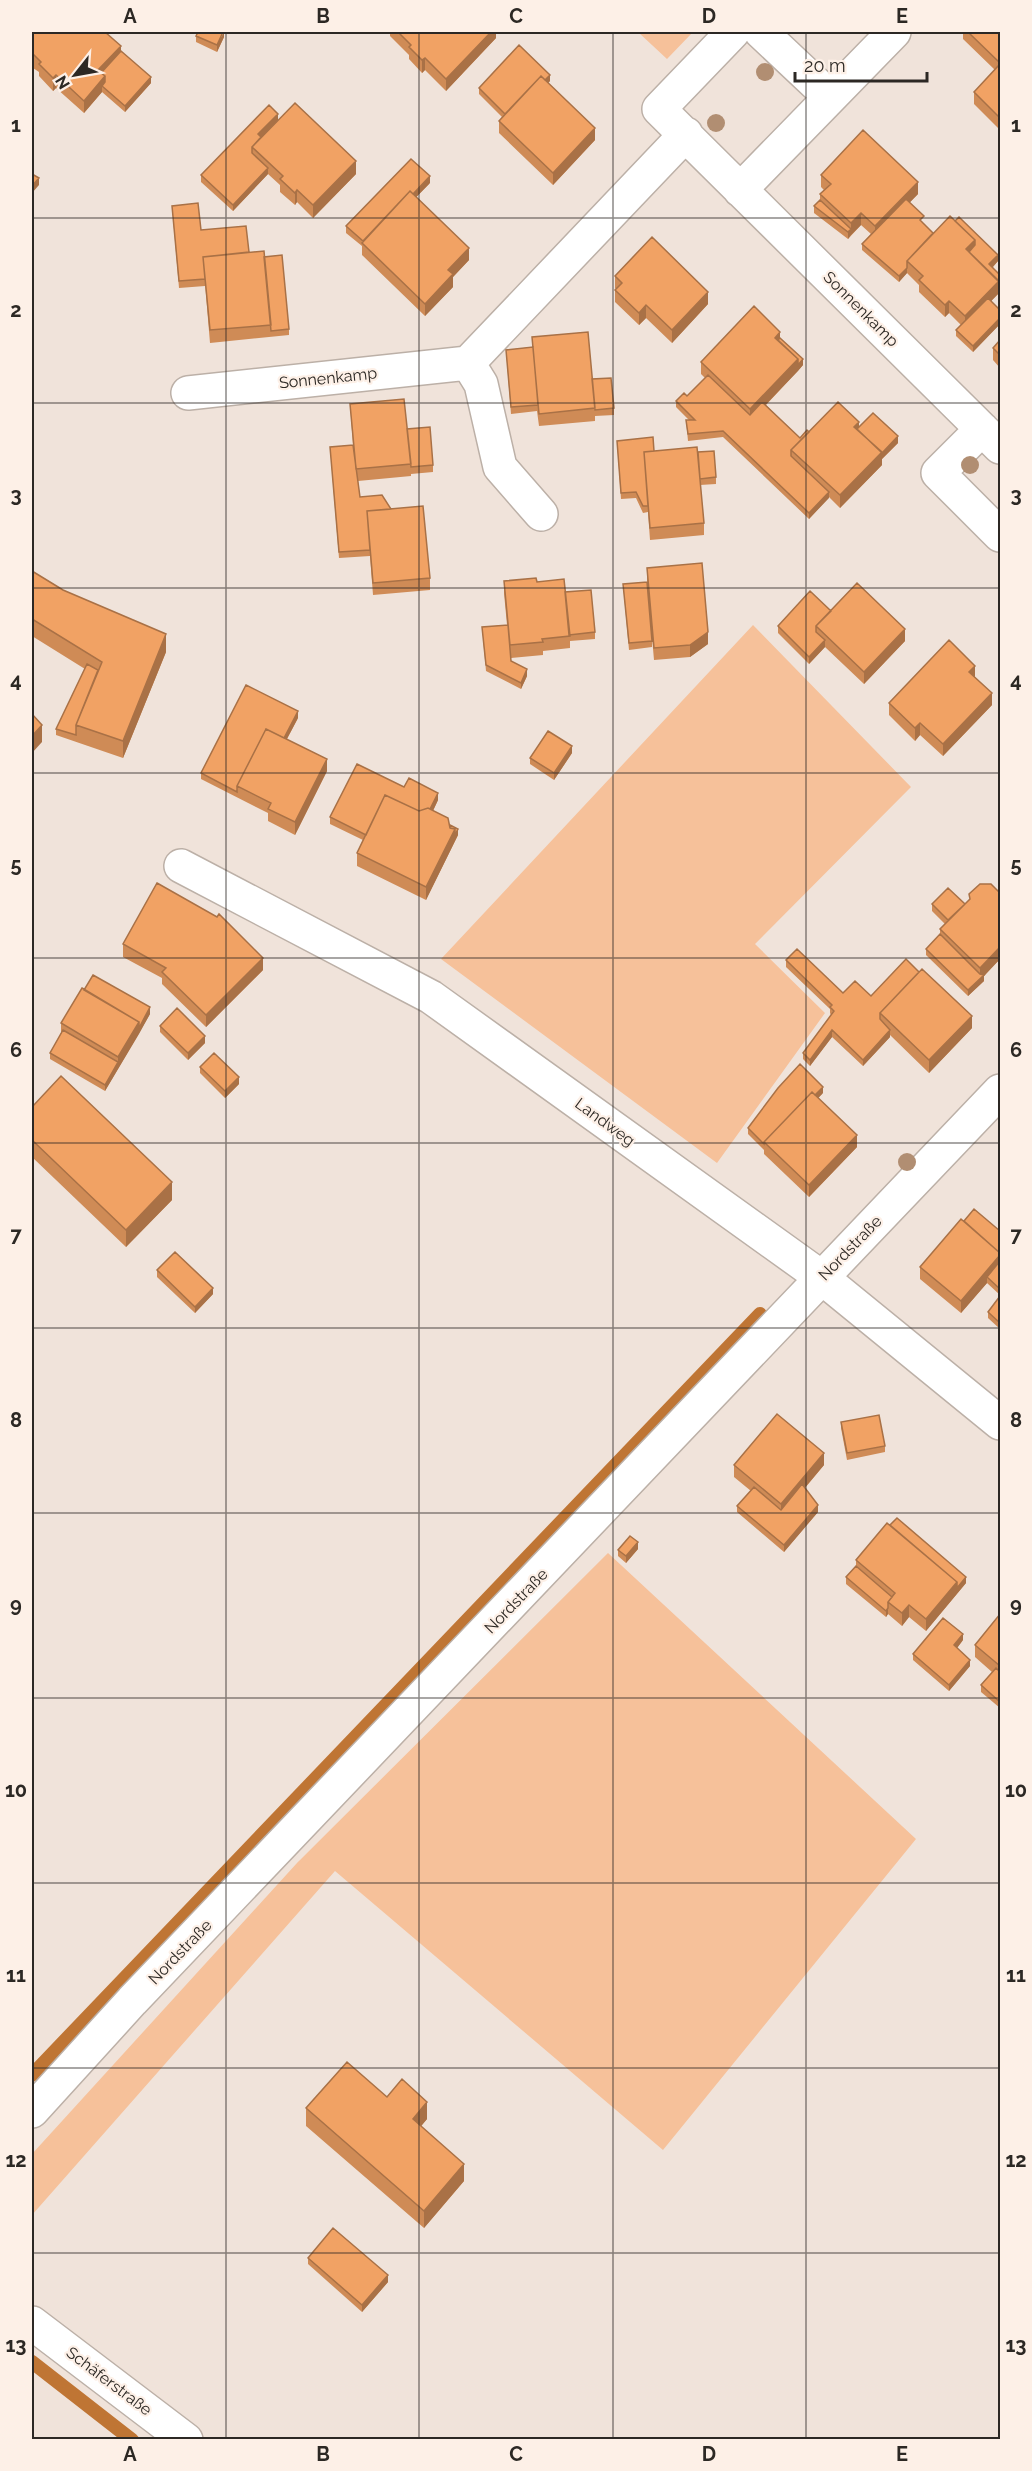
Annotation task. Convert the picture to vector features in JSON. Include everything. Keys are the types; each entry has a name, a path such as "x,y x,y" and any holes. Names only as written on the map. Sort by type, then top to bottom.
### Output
{"street":[{"name":"Sonnenkamp","path":"733,32 659,109 991,438 938,473 1000,535"},
{"path":"761,32 830,97"},
{"path":"741,190 894,32"},
{"path":"541,514 500,466 481,384 468,363 686,135"},
{"name":"Sonnenkamp","path":"188,393 468,363"},
{"name":"Landweg","path":"181,866 431,997 821,1277 1000,1423"},
{"name":"Nordstraße","path":"32,2111 132,2001 1000,1091"},
{"name":"Schäferstraße","path":"32,2323 186,2439"}],"shaded area":[{"path":"638,32 693,32 667,59"},
{"path":"753,625 911,787 755,944 825,1013 717,1163 441,959"},
{"path":"608,1553 916,1839 663,2150 335,1871 32,2215 32,2154 297,1863"}],"building":[{"path":"34,32 105,32 121,46 98,70 105,76 84,101 56,75 53,78 39,64 41,62 32,53"},
{"path":"198,32 223,32 217,45 196,36"},
{"path":"398,32 491,32 446,79 425,58 422,60"},
{"path":"968,32 1000,32 1000,63"},
{"path":"519,45 550,75 545,80 541,76 505,114 479,88"},
{"path":"121,51 151,77 125,106 102,86 105,76 101,73"},
{"path":"1000,64 1000,118 974,92"},
{"path":"541,76 595,128 553,173 499,121"},
{"path":"295,103 356,161 313,205 297,190 295,193 280,179 283,176 252,147"},
{"path":"269,105 278,114 258,134 261,137 252,147 252,153 268,168 233,205 201,175"},
{"path":"863,130 918,182 875,226 861,213 851,223 820,194 831,184 821,175"},
{"path":"411,159 430,176 413,194 410,191 363,241 346,226"},
{"path":"32,174 39,178 32,186"},
{"path":"410,191 469,248 448,270 453,274 425,304 362,243"},
{"path":"906,199 924,216 920,220 933,233 907,261 907,268 899,276 862,244"},
{"path":"820,200 851,229 848,232 814,206"},
{"path":"198,203 201,230 246,226 249,252 203,257 205,279 179,281 172,206"},
{"path":"950,216 975,240 966,249 999,281 965,316 949,301 945,305 919,280 923,276 907,261"},
{"path":"959,217 998,255 989,264 1000,275 999,282 969,252 975,245 975,240 955,221"},
{"path":"652,237 708,292 672,330 646,305 639,313 615,290 622,283 615,276"},
{"path":"264,251 271,325 210,330 203,257"},
{"path":"282,255 289,329 271,331 264,257"},
{"path":"988,298 1000,310 1000,318 973,346 956,330"},
{"path":"754,306 780,332 775,338 798,359 750,409 701,362"},
{"path":"588,332 595,408 539,414 532,337"},
{"path":"780,338 803,359 798,365 798,359 778,340"},
{"path":"1000,340 1000,355 993,348"},
{"path":"533,347 538,405 511,407 506,350"},
{"path":"708,375 750,415 762,402 800,438 807,430 809,432 791,450 791,456 829,492 809,513 723,431 688,434 686,420 695,420 676,401 684,393 687,396"},
{"path":"611,378 614,408 595,410 592,379"},
{"path":"404,399 411,464 356,469 350,404"},
{"path":"838,402 859,422 854,427 882,452 840,495 791,450"},
{"path":"873,413 898,436 882,453 857,429"},
{"path":"430,427 433,465 411,467 407,429"},
{"path":"653,437 654,451 644,452 648,506 643,506 636,492 621,493 617,441"},
{"path":"353,445 360,497 382,495 391,509 367,511 370,550 339,552 330,447"},
{"path":"697,447 704,523 650,528 644,452"},
{"path":"714,451 716,477 700,479 698,452"},
{"path":"423,506 430,578 373,583 367,511"},
{"path":"702,563 708,632 690,645 654,648 647,568"},
{"path":"32,571 63,590 166,634 123,741 76,725 102,662 32,619"},
{"path":"536,578 537,582 564,579 570,636 542,639 543,642 510,645 504,581"},
{"path":"647,582 652,641 629,643 623,584"},
{"path":"857,583 905,629 864,672 816,626"},
{"path":"591,590 595,632 569,635 565,592"},
{"path":"810,591 831,611 816,626 816,632 825,640 809,657 778,626"},
{"path":"508,625 511,661 527,669 521,683 486,665 482,627"},
{"path":"949,640 975,666 969,672 992,693 943,744 920,723 915,728 889,703"},
{"path":"87,664 98,670 76,725 76,735 56,729"},
{"path":"246,685 298,711 284,738 266,729 237,786 237,792 201,773"},
{"path":"32,714 42,725 32,736"},
{"path":"266,729 327,759 295,822 268,809 271,803 237,786"},
{"path":"548,731 572,746 554,773 530,758"},
{"path":"357,764 404,787 409,778 438,793 430,809 419,811 385,795 366,835 330,817"},
{"path":"385,795 419,811 428,808 448,818 450,828 455,829 426,887 357,853"},
{"path":"157,883 217,917 219,914 263,958 206,1015 162,972 166,968 123,944"},
{"path":"980,884 991,884 1000,893 1000,947 980,968 940,929 970,899 969,894"},
{"path":"948,888 965,904 948,920 932,904"},
{"path":"940,934 980,974 984,975 968,990 926,949"},
{"path":"797,949 843,993 855,981 871,996 906,959 919,972 880,1013 880,1019 890,1030 863,1060 832,1030 810,1060 803,1053 834,1011 830,1007 832,1005 786,960"},
{"path":"922,969 972,1016 929,1060 880,1013"},
{"path":"93,975 150,1007 139,1028 139,1022 84,990"},
{"path":"82,988 139,1022 118,1057 61,1023"},
{"path":"177,1008 205,1036 188,1053 160,1026"},
{"path":"63,1030 118,1062 105,1085 50,1053"},
{"path":"214,1053 239,1077 225,1091 200,1067"},
{"path":"800,1064 823,1087 815,1095 812,1092 764,1144 748,1128 778,1088"},
{"path":"61,1076 172,1182 126,1230 32,1140 32,1107"},
{"path":"812,1092 857,1135 809,1185 764,1142"},
{"path":"974,1209 1000,1231 1000,1253 964,1221"},
{"path":"961,1219 1000,1255 961,1301 920,1267"},
{"path":"175,1252 213,1288 195,1307 157,1270"},
{"path":"1000,1261 1000,1289 987,1277"},
{"path":"1000,1296 1000,1323 988,1312"},
{"path":"777,1414 824,1453 781,1504 734,1465"},
{"path":"879,1415 885,1446 847,1453 841,1422"},
{"path":"802,1484 818,1505 784,1545 737,1506 754,1487 781,1510"},
{"path":"897,1518 966,1577 957,1588 957,1582 890,1525"},
{"path":"887,1523 957,1582 926,1619 909,1605 902,1613 888,1602 895,1593 856,1560"},
{"path":"630,1536 638,1542 626,1556 618,1550"},
{"path":"856,1566 892,1597 886,1611 846,1577"},
{"path":"1000,1614 1000,1666 975,1645"},
{"path":"943,1618 963,1634 954,1645 970,1660 949,1685 913,1654"},
{"path":"996,1668 1000,1672 1000,1702 981,1685"},
{"path":"347,2062 387,2097 402,2079 427,2102 413,2119 464,2164 424,2211 306,2108"},
{"path":"333,2228 388,2275 362,2305 308,2258"}],"waterway":[{"path":"32,2075 760,1314"},
{"path":"32,2362 132,2440"}]}
